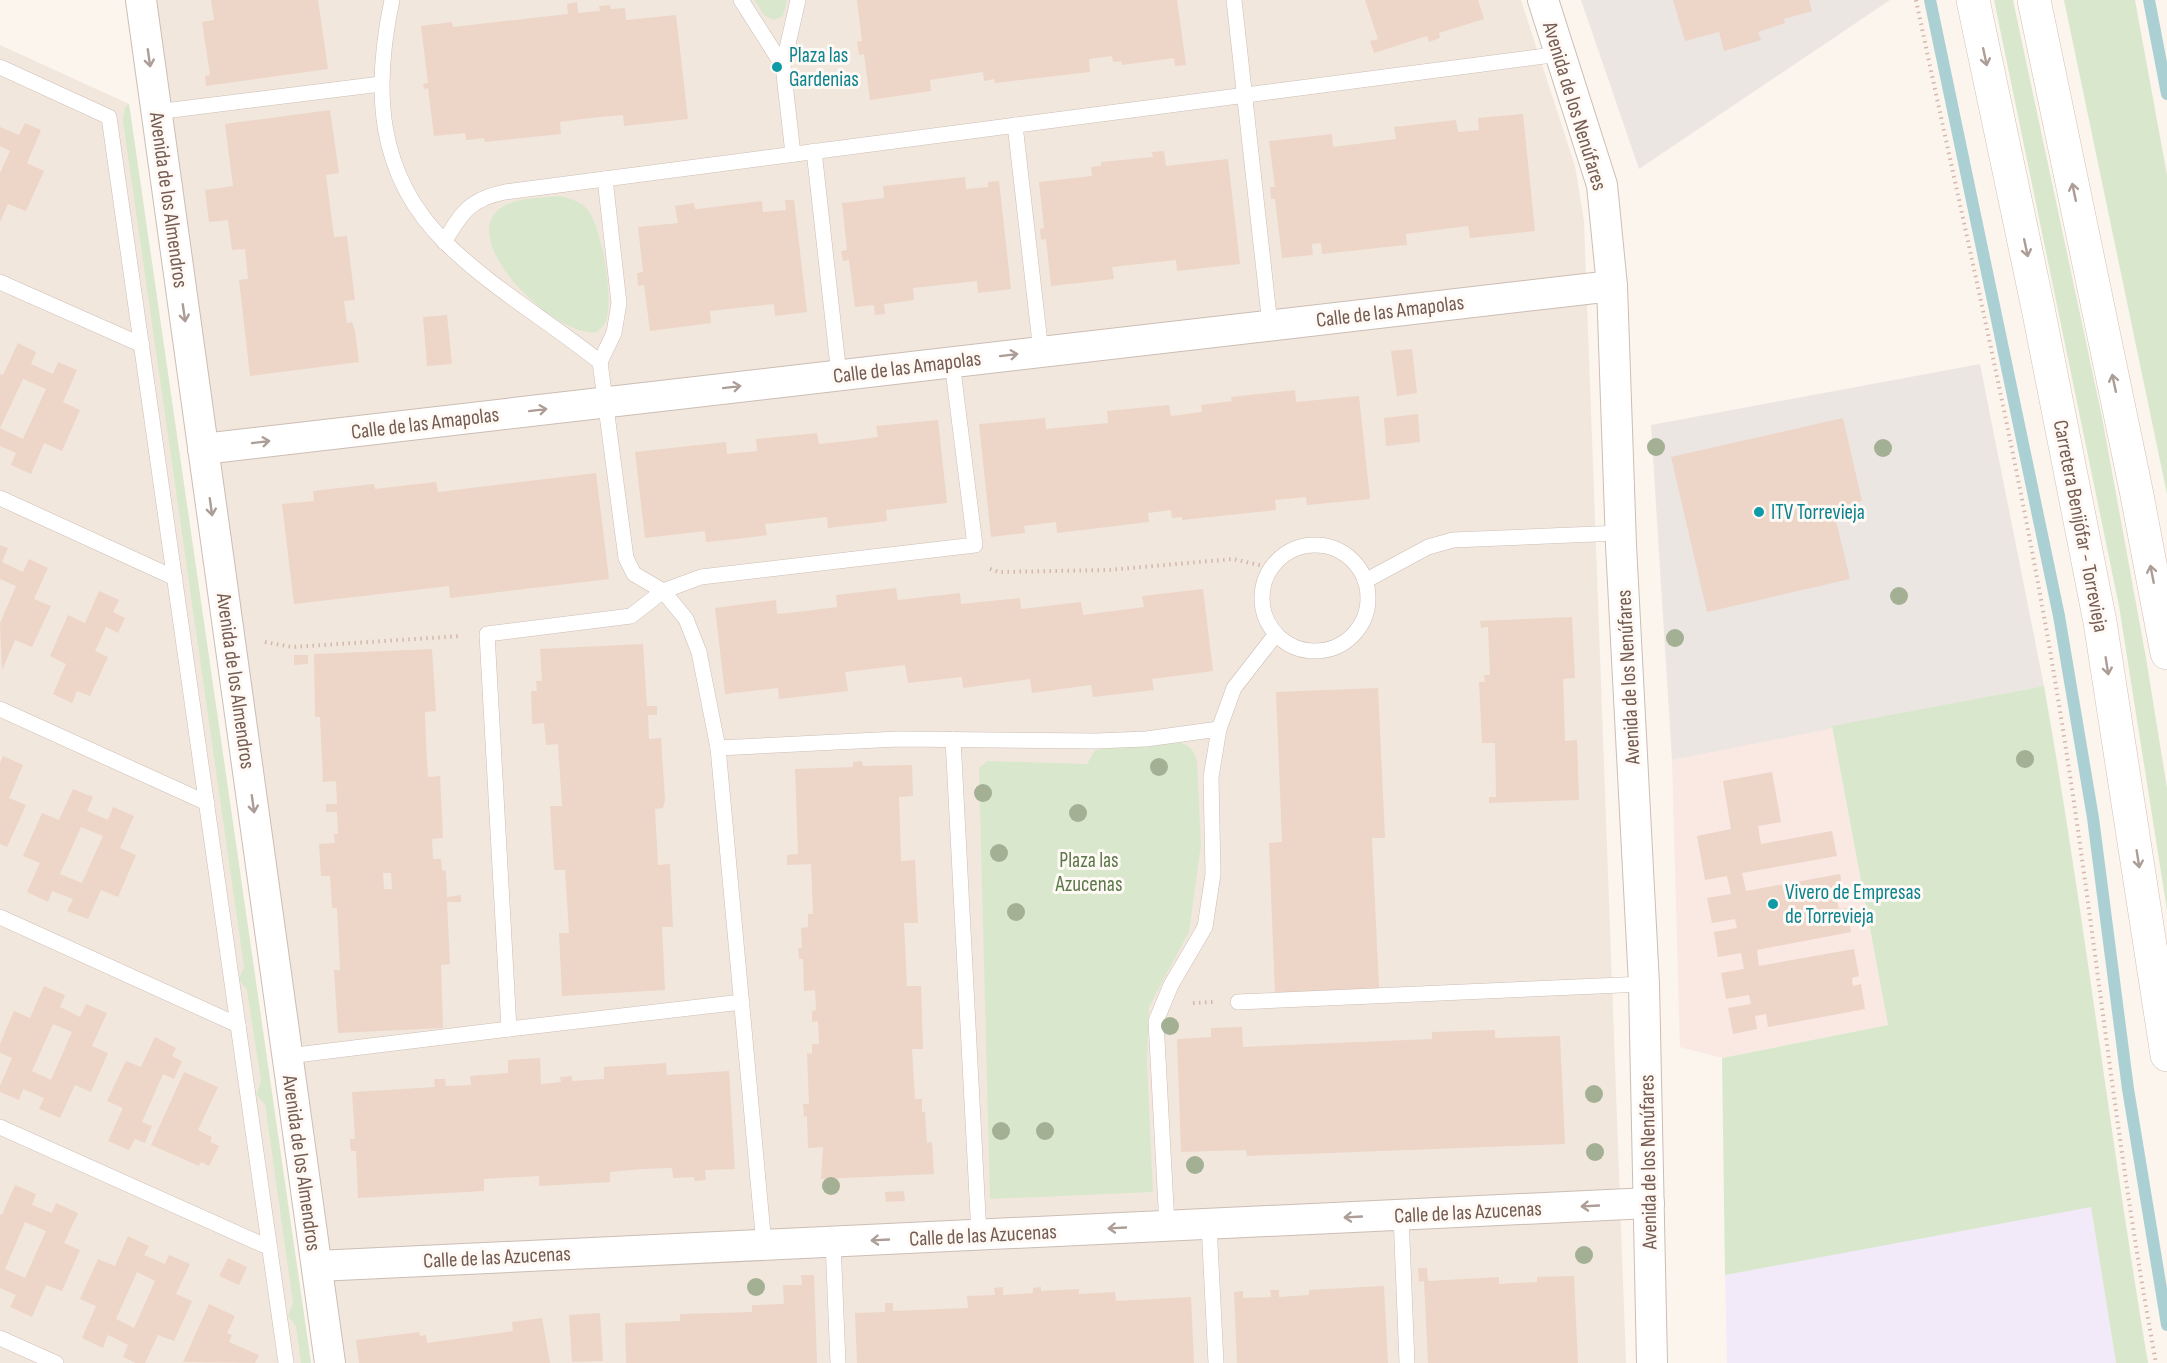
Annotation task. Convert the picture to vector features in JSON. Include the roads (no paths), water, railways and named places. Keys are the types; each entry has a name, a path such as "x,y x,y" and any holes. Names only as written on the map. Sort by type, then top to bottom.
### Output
{"main road":[{"name":"Carretera Benijófar - Torrevieja","path":"1973,0 2094,589 2167,1055"},
{"path":"2034,0 2136,490 2167,653"}],"street":[{"name":"Avenida de los Almendros","path":"141,0 330,1363"},
{"name":"Avenida de los Nenúfares","path":"1543,0 1602,185 1612,286 1620,533 1644,984 1652,1363"},
{"name":"Calle de las Amapolas","path":"203,449 1612,286"},
{"name":"Calle de las Azucenas","path":"317,1266 1648,1203"}],"lane":[{"path":"393,0 381,60 381,84 385,133 400,180 424,219 444,242 487,278 600,362"},
{"path":"741,0 783,66"},
{"path":"793,154 783,66 798,0"},
{"path":"1233,0 1270,325"},
{"path":"444,242 467,207 489,195 1560,54"},
{"path":"0,67 109,117 286,1363"},
{"path":"156,112 381,84"},
{"path":"1015,125 1041,352"},
{"path":"814,151 839,375"},
{"path":"605,179 619,303 614,333 600,362 626,558 634,574 663,591 686,619 699,652 718,748 764,1245"},
{"path":"0,282 142,345"},
{"path":"509,1029 487,634 631,616 663,591 701,577 975,545 952,362"},
{"path":"0,498 175,578"},
{"path":"1365,581 1428,548 1453,540 1620,533"},
{"path":"1322,546 1341,552 1356,564 1365,581 1368,601 1364,621 1351,638 1334,648 1313,651 1292,646 1276,634 1266,619 1262,602 1264,584 1272,568 1285,554 1303,547 1322,546"},
{"path":"1167,1226 1156,1021 1162,1004 1205,927 1212,874 1211,777 1219,729 1234,688 1276,634"},
{"path":"0,709 207,803"},
{"path":"718,748 897,739 1047,742 1146,739 1219,729"},
{"path":"953,739 979,1235"},
{"path":"0,917 238,1025"},
{"path":"1238,1002 1644,984"},
{"path":"288,1056 742,1002"},
{"path":"0,1127 270,1248"},
{"path":"1401,1215 1407,1363"},
{"path":"1209,1224 1216,1363"},
{"path":"833,1242 838,1363"},
{"path":"0,1338 56,1363"}],"waterway":[{"path":"1930,0 2059,616 2093,818 2128,1089 2167,1325"},
{"path":"2149,0 2167,94"}],"place":[{"name":"Plaza las Gardenias","path":"777,67"},
{"name":"ITV Torrevieja","path":"1759,512"},
{"name":"Vivero de Empresas de Torrevieja","path":"1773,904"}],"park label":[{"name":"Plaza las Azucenas","path":"1089,872"}]}
